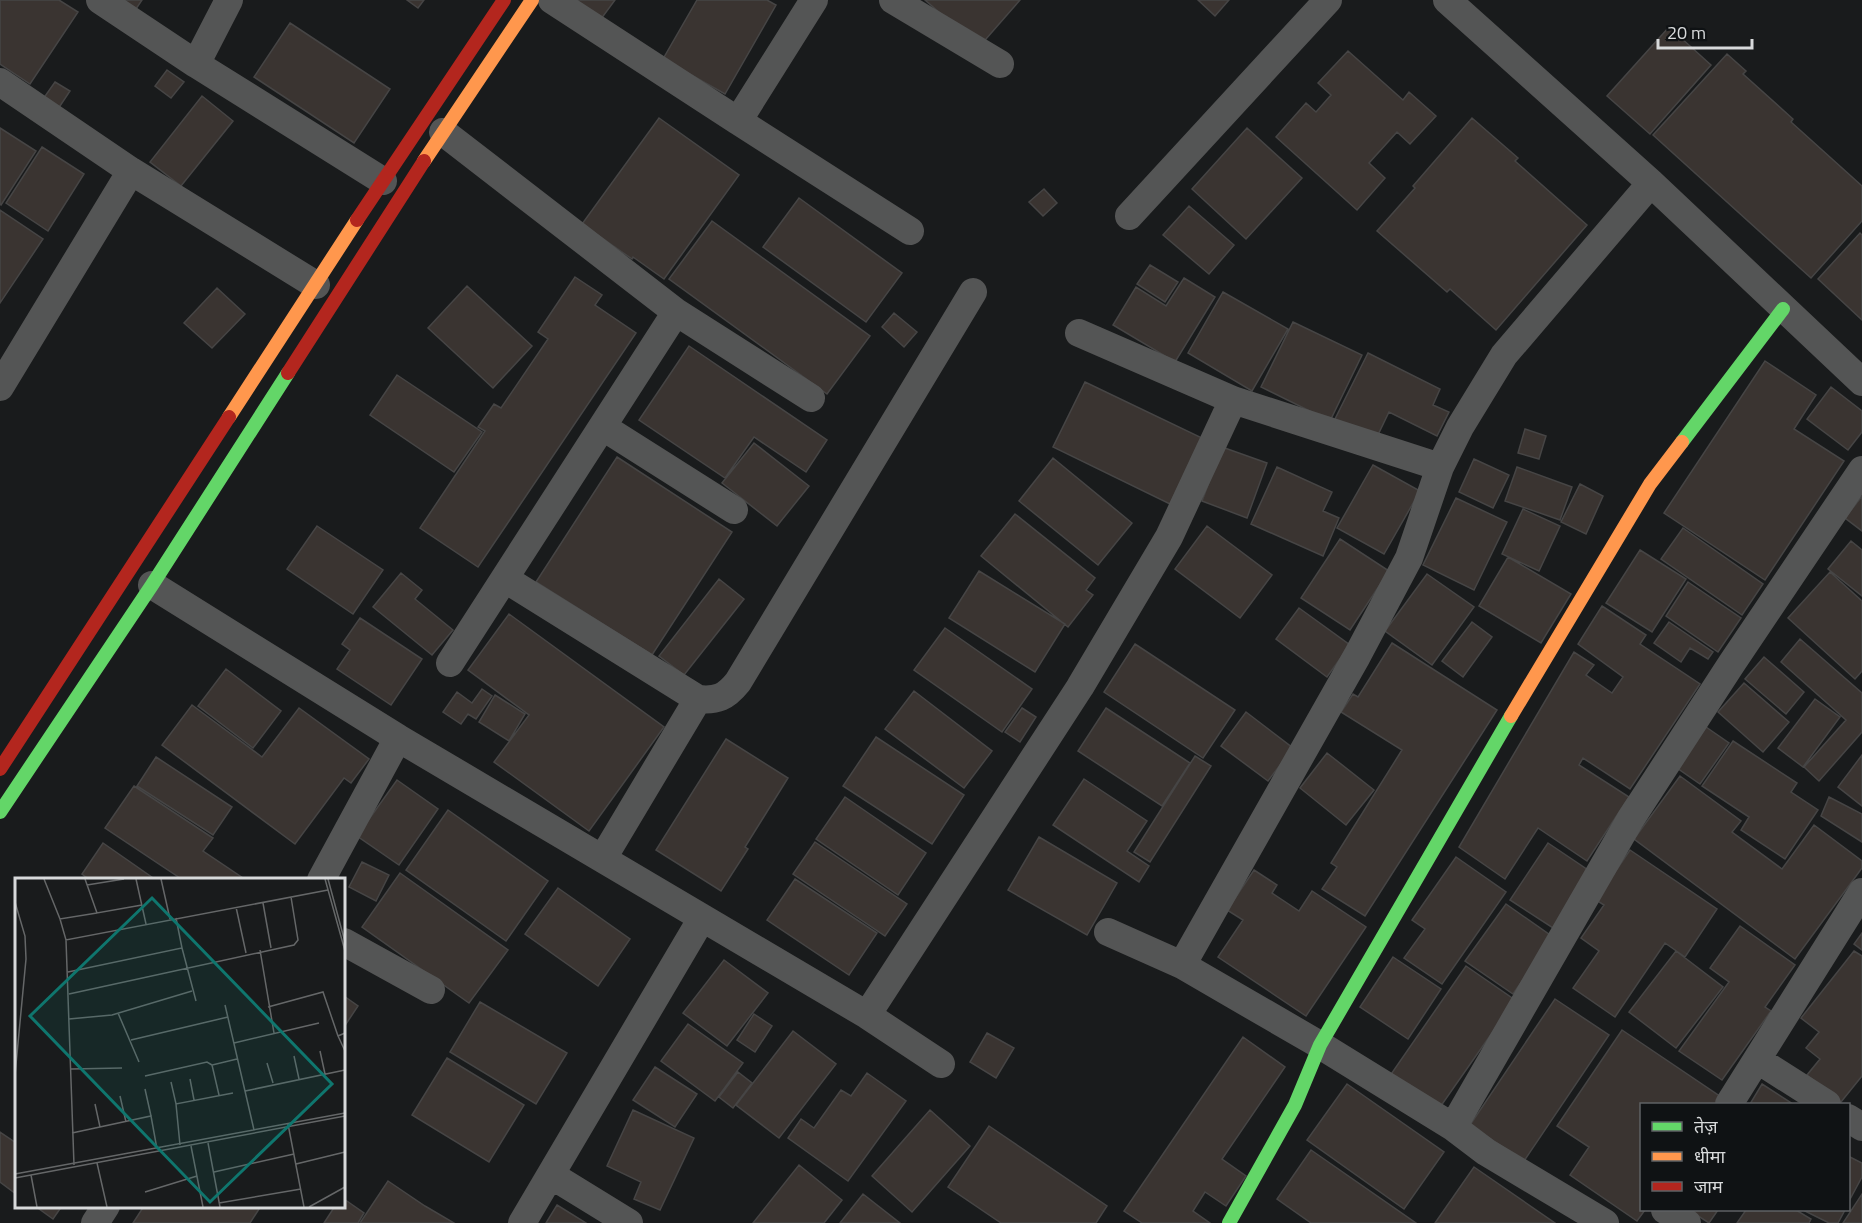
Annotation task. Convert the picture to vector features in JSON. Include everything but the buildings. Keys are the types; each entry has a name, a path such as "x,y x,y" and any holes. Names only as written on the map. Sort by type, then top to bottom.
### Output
{"street":[{"path":"100,0 196,64 383,181"},
{"path":"196,64 229,0"},
{"path":"0,769 423,119 504,0"},
{"path":"0,812 5,792 152,585 443,132 532,0"},
{"path":"552,0 910,231"},
{"path":"738,121 814,0"},
{"path":"893,0 1000,64"},
{"path":"1129,216 1328,0"},
{"path":"1446,0 1651,183 1862,382"},
{"path":"0,82 130,171 316,285"},
{"path":"443,132 676,312 811,399"},
{"path":"0,387 130,171"},
{"path":"1182,965 1357,656 1409,558 1440,466 1460,428 1504,355 1651,183"},
{"path":"505,579 698,699 721,698 729,693 738,682 973,292"},
{"path":"1229,1223 1295,1105 1320,1045 1468,788 1650,484 1783,309"},
{"path":"450,663 676,312"},
{"path":"1079,333 1233,400 1440,466"},
{"path":"867,1015 1080,687 1169,537 1233,400"},
{"path":"603,427 734,510"},
{"path":"1453,1127 1630,820 1862,470"},
{"path":"152,585 398,738 867,1015 941,1064"},
{"path":"603,858 698,699"},
{"path":"322,878 398,738"},
{"path":"1730,1103 1862,892"},
{"path":"522,1223 702,918"},
{"path":"1108,932 1182,965 1320,1045 1453,1127 1486,1152 1605,1223"},
{"path":"345,943 431,990"},
{"path":"1758,1060 1825,1103"},
{"path":"551,1175 629,1223"},
{"path":"95,1223 105,1208"},
{"path":"1653,1223 1662,1211"},
{"path":"1667,1211 1687,1223"}],"traffic: fast":[{"path":"1682,442 1783,309"},
{"path":"0,812 152,585 288,373"},
{"path":"1229,1223 1295,1105 1320,1045 1511,716"}],"traffic: slow":[{"path":"424,161 532,0"},
{"path":"229,417 357,220"},
{"path":"1511,716 1650,484 1682,442"}],"traffic: jam":[{"path":"357,220 504,0"},
{"path":"288,373 424,161"},
{"path":"0,769 229,417"}]}
